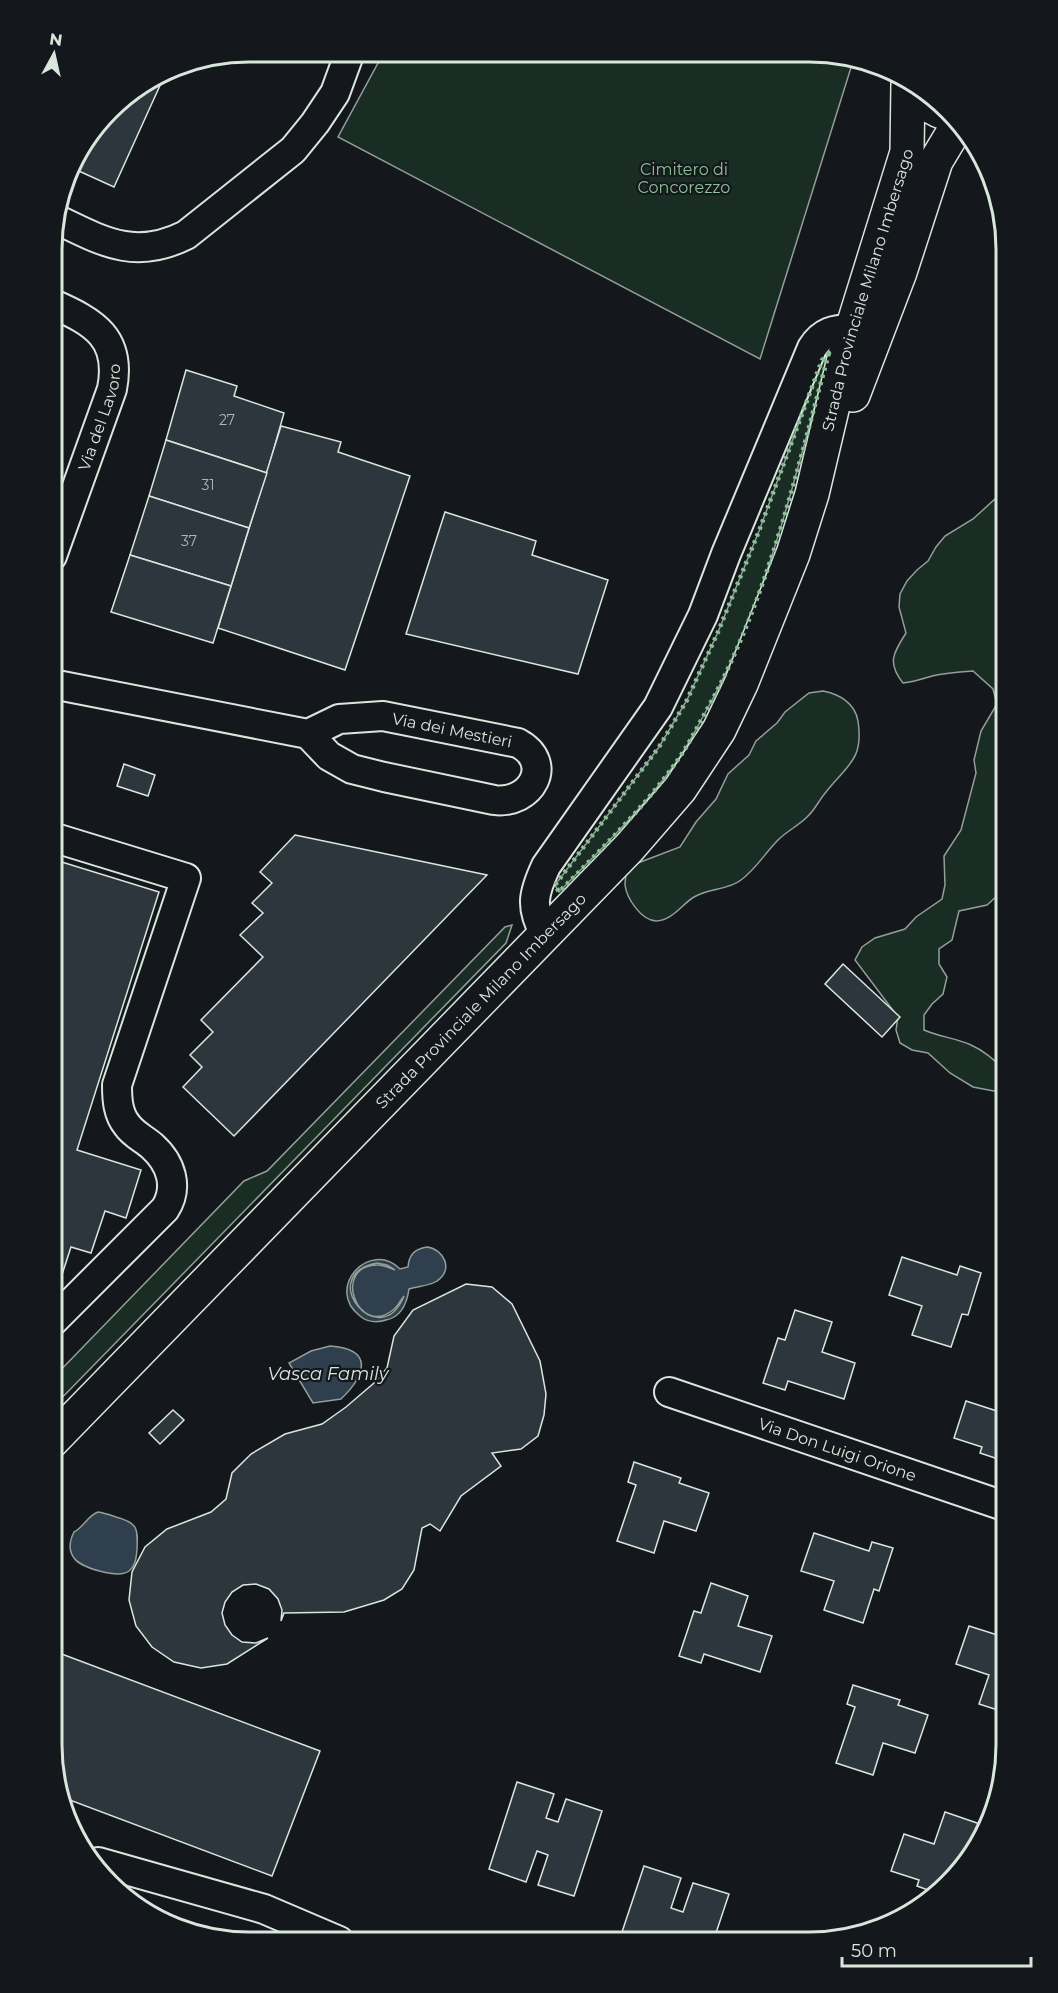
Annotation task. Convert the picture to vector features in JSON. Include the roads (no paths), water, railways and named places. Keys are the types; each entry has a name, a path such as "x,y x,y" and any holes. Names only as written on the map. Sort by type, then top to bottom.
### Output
{"main road":[{"name":"Strada Provinciale Milano Imbersago","path":"62,1431 656,818 687,780 711,744 735,699 764,630 796,545 812,494 852,329 907,152 908,90"},
{"name":"Strada Provinciale Milano Imbersago","path":"812,494 866,363 900,272 936,161 954,131"}],"street":[{"path":"63,222 119,246 145,248 169,244 186,235 293,150 335,93 347,61"},
{"name":"Via del Lavoro","path":"62,309 88,321 101,333 114,359 114,375 112,389 62,528"},
{"path":"545,934 534,909 538,883 546,866 658,707 703,615 812,348 819,338 827,333 852,329"},
{"path":"62,686 308,734"},
{"name":"Via dei Mestieri","path":"361,716 392,717 518,743 532,754 536,766 536,777 527,791 520,796 501,801 494,800 352,769 329,756 308,734 339,719 361,716"},
{"path":"62,840 186,878 117,1085 121,1115 130,1129 152,1146 165,1161 172,1176 172,1194 165,1209 62,1312"},
{"name":"Via Don Luigi Orione","path":"669,1392 996,1503"},
{"path":"105,1864 250,1905 316,1932"}],"water":[{"path":"427,1247 442,1256 446,1266 442,1276 431,1284 409,1289 403,1309 392,1318 376,1322 360,1316 350,1305 347,1293 349,1281 355,1271 365,1263 376,1260 388,1261 400,1269 408,1267 413,1253","holes":["377,1263 387,1265 395,1270 380,1265 365,1268","355,1276 353,1287 355,1298 360,1308 352,1294 351,1282","404,1296 393,1312 381,1317 370,1315 380,1316 393,1310"]},
{"name":"Vasca Family","path":"330,1346 354,1352 359,1358 360,1372 350,1390 341,1399 313,1403 289,1363 311,1351"},
{"path":"98,1512 123,1519 133,1524 137,1531 136,1556 129,1571 117,1574 100,1571 78,1562 72,1555 70,1545 74,1532"}],"park label":[{"name":"Cimitero di Concorezzo","path":"684,178"}]}
